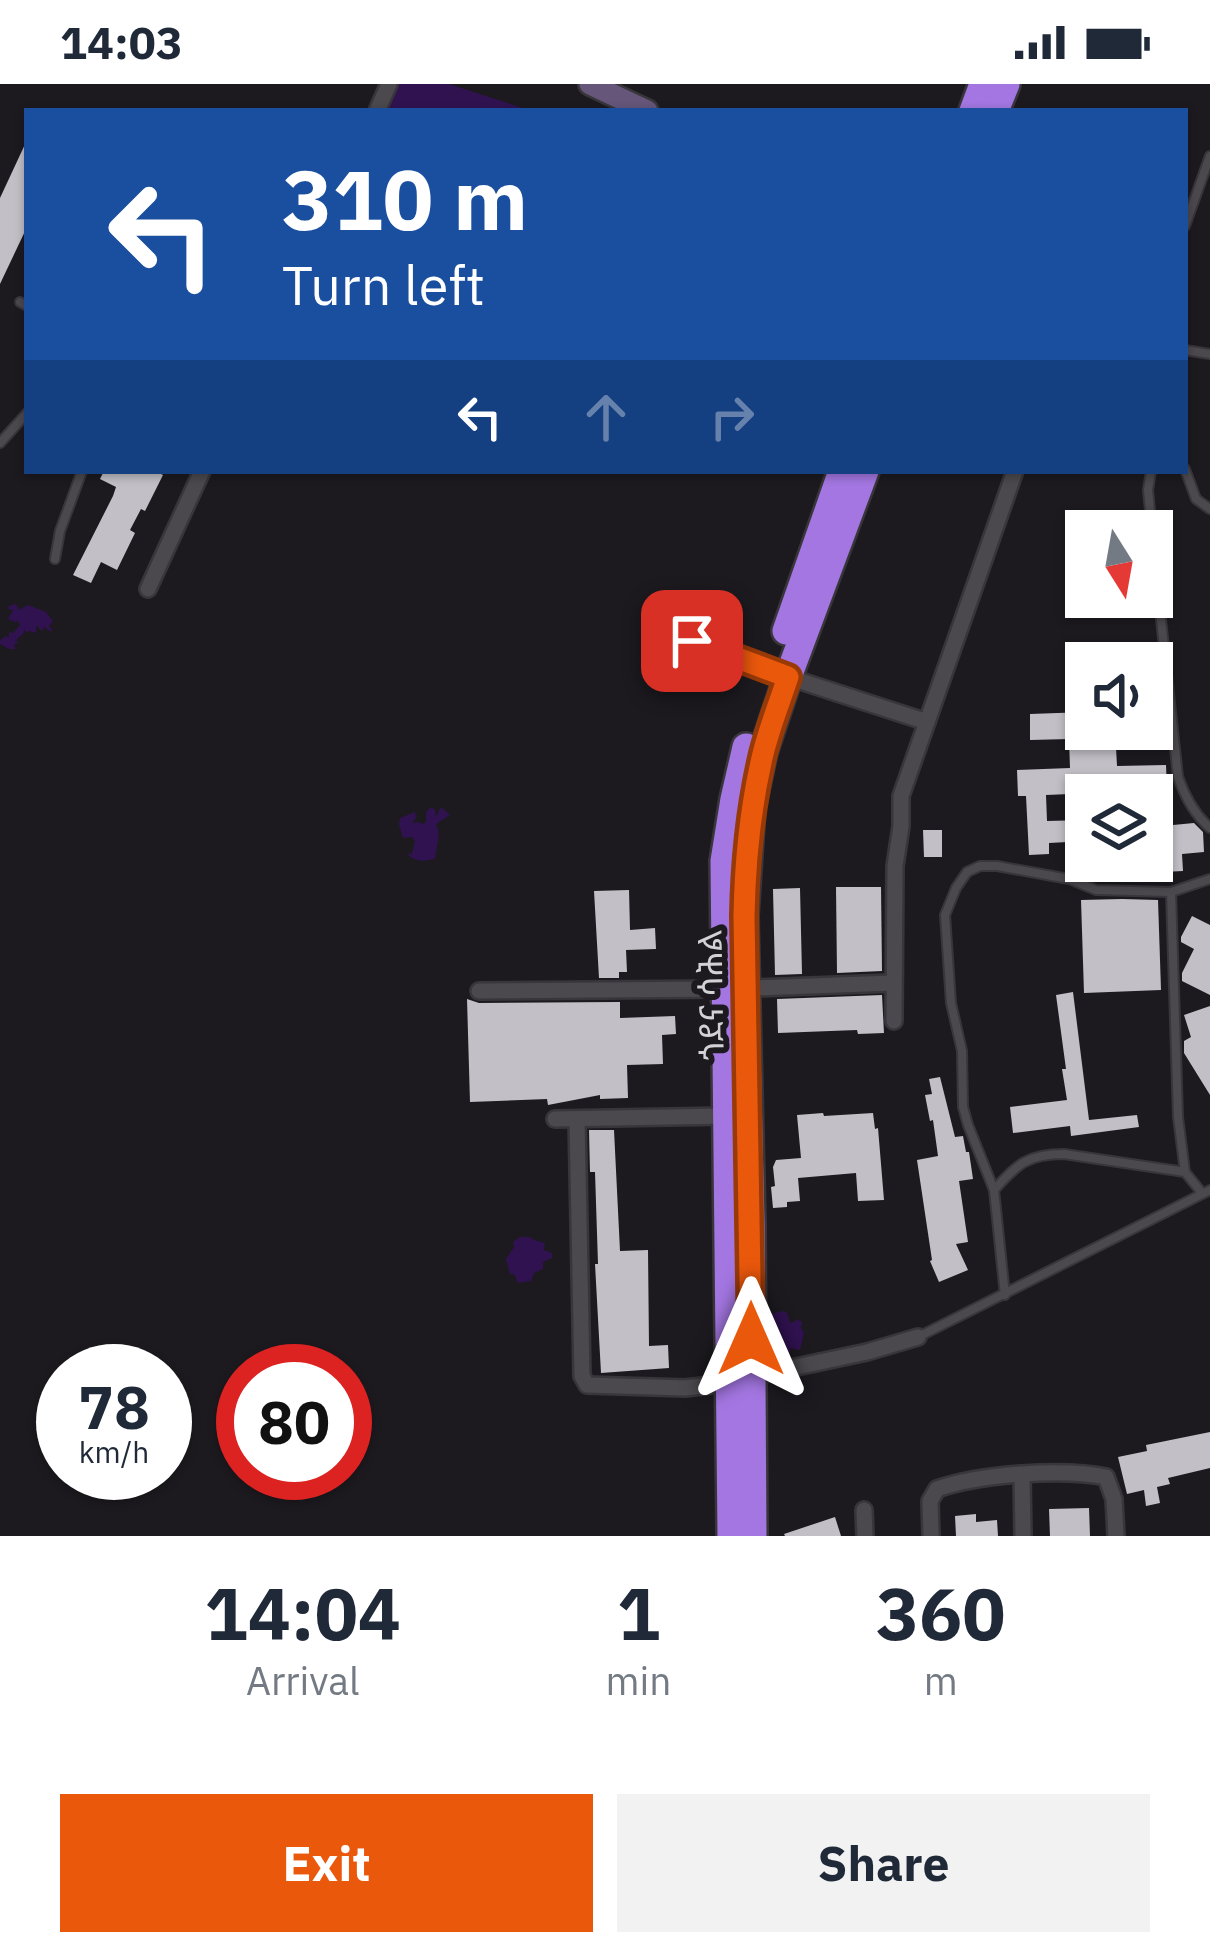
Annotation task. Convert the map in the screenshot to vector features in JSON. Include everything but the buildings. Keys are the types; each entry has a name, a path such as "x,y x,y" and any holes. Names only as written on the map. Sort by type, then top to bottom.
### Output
{"highway":[{"name":"ጎደና ሳሕል","path":"780,674 841,474"},
{"name":"ጎደና ሳሕል","path":"753,1536 730,1381 736,989 724,861 744,755 864,474"},
{"name":"ጎደና ሳሕል","path":"731,1536 727,1116 736,989"}],"street":[{"path":"590,84 641,108"},
{"path":"148,589 201,474"},
{"path":"894,1021 901,796 1014,474"},
{"path":"692,641 927,722"},
{"path":"479,991 893,983"},
{"path":"555,1119 727,1116"},
{"path":"577,1119 582,1376 587,1384 685,1388 867,1352 918,1337"},
{"path":"697,1367 730,1381"},
{"path":"931,1536 931,1501 937,1489 1022,1476 1093,1475 1106,1478 1114,1499 1117,1536"},
{"path":"1022,1476 1023,1536"},
{"path":"864,1510 865,1536"}],"lane":[{"path":"1188,218 1210,156"},
{"path":"0,443 24,416"},
{"path":"55,560 81,474"},
{"path":"1150,510 1151,474"},
{"path":"1187,474 1196,499 1210,509"},
{"path":"1161,618 1178,777 1185,797 1210,828"},
{"path":"1005,1295 994,1190 963,1107 962,1051 951,1003 945,916 956,888 968,872 980,866 1069,880 1096,890 1171,892 1210,879"},
{"path":"1171,892 1178,1117 1185,1172"},
{"path":"918,1337 1206,1191 1185,1172 1064,1154 1028,1159 994,1190"}],"shaded area":[{"path":"399,84 449,84 523,108 388,108"},
{"path":"16,604 19,610 28,605 46,612 53,621 52,630 44,627 42,631 36,625 36,633 25,629 15,649 9,649 0,641 20,625 8,619 13,610 9,606"},
{"path":"441,807 450,815 436,824 435,859 413,858 407,853 412,854 415,841 403,838 400,818 415,812 412,823 423,824 430,808 435,809 436,817"},
{"path":"520,1237 545,1243 544,1250 552,1258 543,1262 543,1269 531,1281 518,1283 506,1259"},
{"path":"783,1311 790,1323 802,1322 804,1333 800,1350 791,1348 789,1354 764,1330 771,1314"}],"route":[{"path":"692,641 788,677 763,752 746,862 751,1339"}]}
